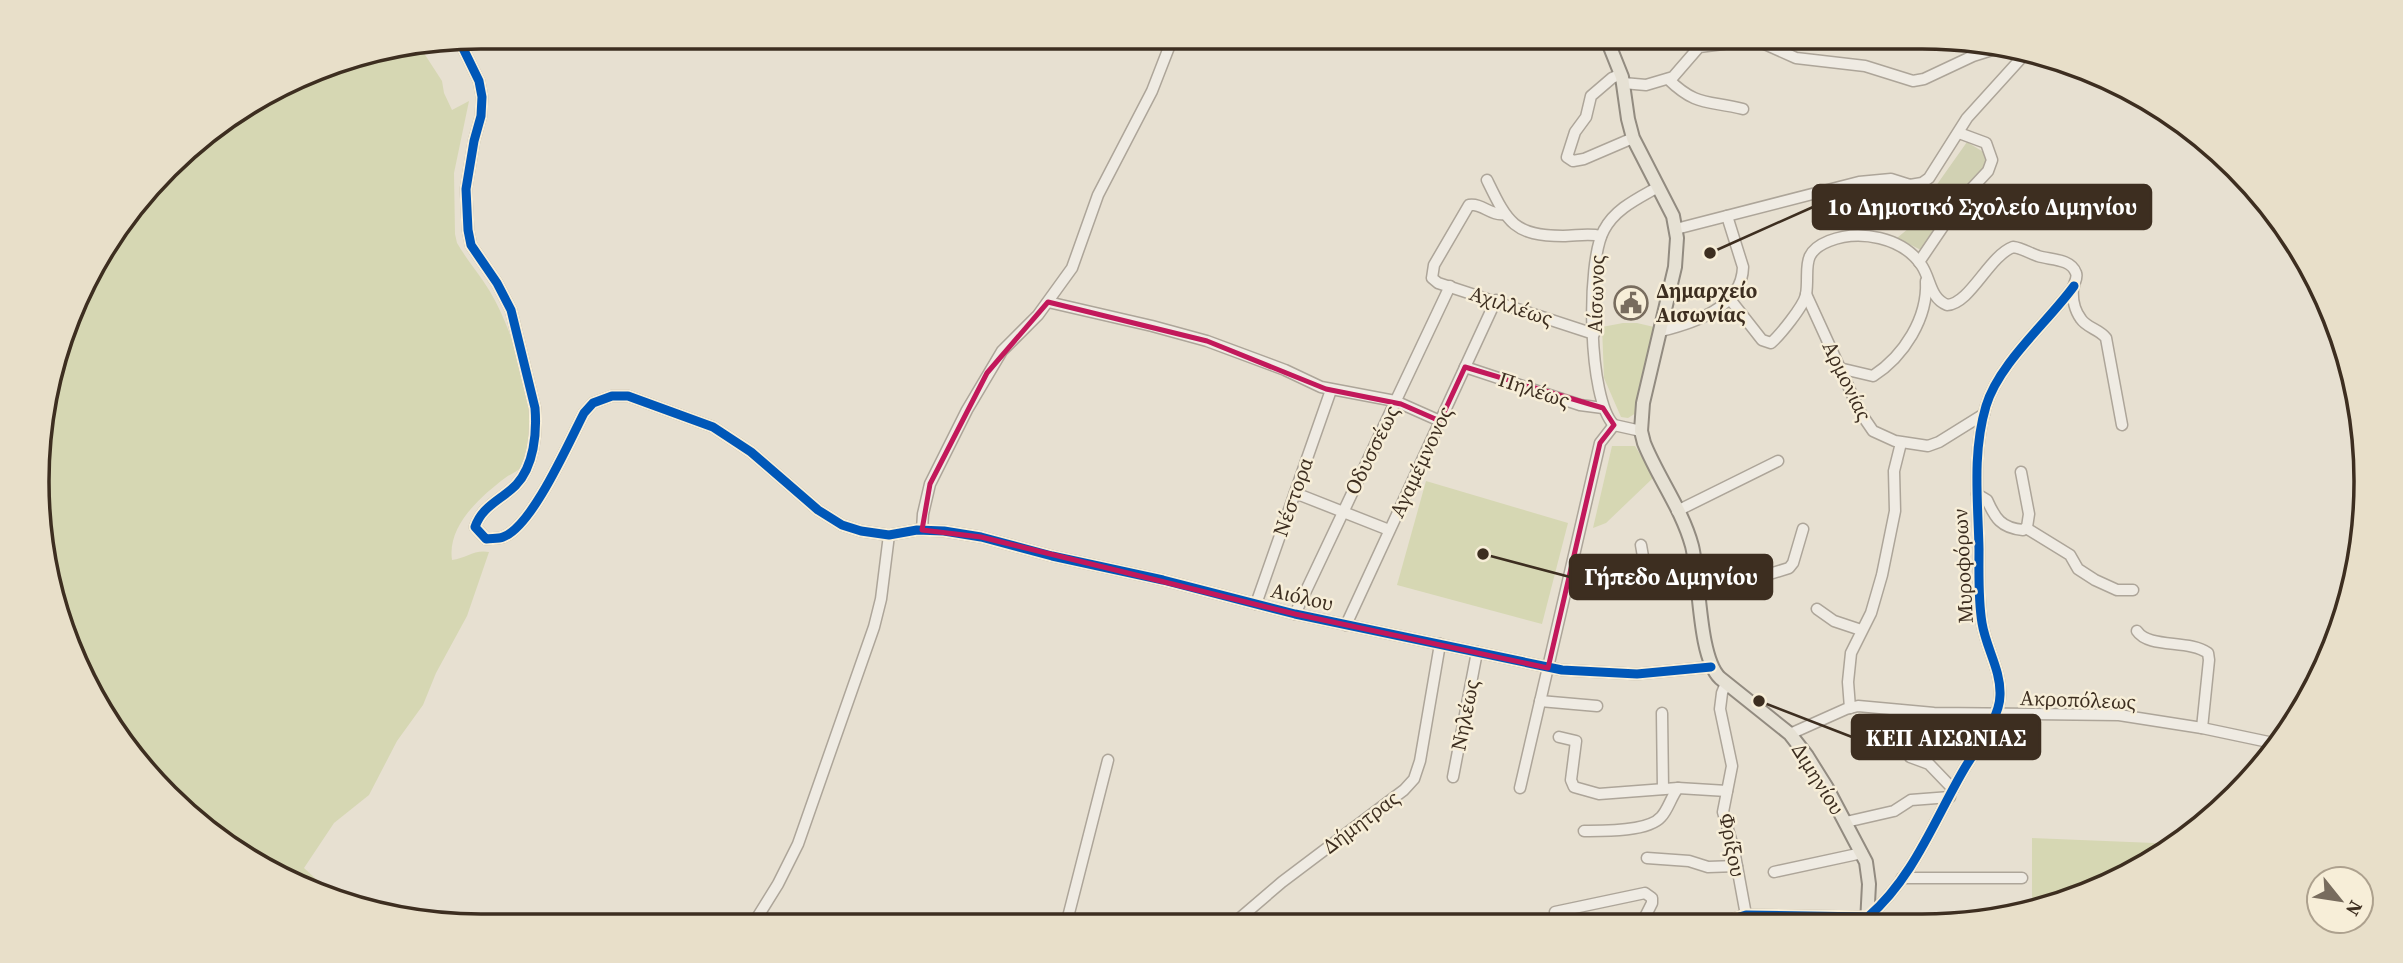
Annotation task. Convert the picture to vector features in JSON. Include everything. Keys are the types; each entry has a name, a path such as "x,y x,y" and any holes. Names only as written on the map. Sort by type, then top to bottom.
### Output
{"main road":[{"path":"1611,49 1622,78 1633,138 1673,216 1676,229 1675,267 1643,403 1641,431 1651,459 1687,531 1696,569 1711,667"},
{"name":"Διμηνίου","path":"1711,667 1714,673 1790,734 1807,756 1862,853 1869,884 1867,914"}],"street":[{"path":"922,530 930,484 987,373 1002,351 1048,302 1072,268 1098,195 1152,91 1169,49"},
{"path":"1633,138 1584,159 1573,161 1567,157 1575,132 1586,117 1591,96 1612,78 1646,85 1668,79 1676,75 1697,49"},
{"path":"1776,49 1796,58 1865,66 1913,81 1924,79 1981,53"},
{"name":"Αιόλου","path":"464,50 479,81 482,97 481,116 466,188 468,230 471,245 497,283 511,310 536,422 531,454 525,471 515,485 480,514 475,527 486,539 503,538 515,530 533,509 584,413 593,403 612,396 628,396 713,427 751,452 830,518 861,531 889,535 922,530 981,537 1295,614 1576,672 1625,674 1711,667"},
{"path":"1676,229 1870,180 1891,179 1910,185 1922,183 1934,173 1968,118 2019,60"},
{"path":"1668,79 1688,97 1743,109"},
{"path":"1839,368 1873,376 1897,354 1912,334 1924,310 1926,296 1922,266 1961,200 1986,174 1991,163 1991,153 1986,143 1959,133"},
{"path":"1487,180 1504,214 1517,227 1529,232 1562,236 1601,236"},
{"name":"Αίσωνος","path":"1614,425 1603,408 1597,383 1594,266 1601,236 1610,220 1620,210 1658,187"},
{"name":"Αχιλλέως","path":"1504,214 1497,214 1475,204 1469,205 1434,265 1431,275 1435,282 1594,334"},
{"path":"1661,331 1703,318 1729,298 1741,281 1743,267 1727,216"},
{"path":"1729,298 1750,327 1768,344 1774,341 1797,311 1806,294 1807,260 1812,251 1833,239 1864,236 1881,238 1904,249 1922,266 1937,299 1947,305 1955,304 1995,260 2012,247 2069,265 2076,273 2074,302 2082,321 2106,338 2122,425"},
{"name":"Οδυσσέως","path":"1295,614 1450,286"},
{"name":"Μυροφόρων","path":"1872,914 1902,878 1923,846 1997,713 1999,683 1981,618 1977,456 1984,414 1993,389 2009,365 2074,286"},
{"name":"Αρμονίας","path":"1806,294 1866,424 1884,437 1916,446 1932,445 1984,414"},
{"name":"Αγαμέμνονος","path":"1346,625 1496,300"},
{"path":"1048,302 1208,341 1331,390 1395,401 1440,421"},
{"name":"Πηλέως","path":"1465,367 1580,405 1603,408"},
{"name":"Νέστορα","path":"1256,604 1331,390"},
{"path":"1520,788 1600,443 1614,425 1641,431"},
{"path":"1850,708 1849,666 1852,649 1871,613 1885,564 1896,502 1894,471 1901,443"},
{"path":"1677,510 1778,461"},
{"path":"2021,472 2029,514 2026,528"},
{"path":"1295,493 1389,530"},
{"path":"1977,494 1987,500 1997,519 2016,529 2026,528 2068,554 2078,569 2095,580 2117,590 2133,590"},
{"path":"1698,585 1747,581 1789,568 1803,530"},
{"path":"759,914 785,871 807,821 874,627 881,599 889,535"},
{"path":"1641,545 1648,573 1661,575 1696,569"},
{"path":"1817,609 1834,621 1861,631"},
{"path":"2137,631 2139,636 2148,640 2198,646 2208,653 2202,728"},
{"name":"Δήμητρας","path":"1245,914 1282,882 1409,786 1420,761 1440,644"},
{"name":"Νηλέως","path":"1453,778 1477,652"},
{"name":"Φρίξου","path":"1727,683 1722,693 1720,709 1732,760 1732,774 1723,811 1748,914"},
{"path":"1540,701 1597,706"},
{"name":"Ακροπόλεως","path":"1790,734 1858,706 1934,713 2119,715 2267,742"},
{"path":"1662,713 1664,789"},
{"path":"1559,737 1569,737 1576,741 1571,780 1574,787 1599,794 1678,788 1727,792"},
{"path":"1846,822 1894,811 1911,800 1951,793 1929,764 1910,757"},
{"path":"1069,914 1108,760"},
{"path":"1584,831 1619,831 1656,821 1661,818 1678,788"},
{"path":"1774,872 1862,853"},
{"path":"1647,858 1689,861 1708,867 1737,866"},
{"path":"1902,878 2022,878"},
{"path":"1555,912 1645,893 1652,898 1647,914"}],"highlighted area":[{"path":"1048,302 1207,341 1326,389 1401,404 1440,421 1465,367 1603,408 1614,425 1600,443 1548,668 1295,614 981,537 922,530 930,484 987,373"}],"green space":[{"path":"424,53 442,81 452,110 469,101 454,173 455,234 457,243 493,297 518,356 529,405 529,450 522,466 495,486 467,513 455,536 452,560 479,552 489,552 467,616 436,673 423,705 397,741 369,795 334,823 304,868 320,882 265,856 196,807 138,745 107,698 72,621 57,566 49,482 57,397 72,342 107,265 138,218 196,156 265,107 316,82 370,64"},
{"path":"1967,142 1990,156 1989,166 1932,241 1921,250 1897,238 1909,228 1909,221 1921,220 1926,200"},
{"path":"1623,323 1654,327 1636,413 1628,418 1621,417 1604,378 1602,327"},
{"path":"1612,446 1635,446 1654,477 1606,523 1593,528"},
{"path":"1426,481 1568,523 1542,624 1397,585"},
{"path":"2032,838 2157,844 2087,881 2032,899"}],"cycle path":[{"path":"464,50 479,81 482,97 481,116 466,189 468,230 471,245 497,283 511,310 535,408 535,438 527,468 516,485 482,514 475,527 486,539 503,537 526,517 549,482 584,413 593,403 612,396 628,396 713,427 751,452 818,510 842,525 861,531 889,535 917,530 944,531 981,537 1295,614 1562,670 1637,674 1711,667"},
{"path":"1871,914 1898,885 1922,848 1996,714 2000,686 1984,632 1980,605 1977,477 1982,424 1992,390 2001,374 2074,286"}],"place":[{"name":"1ο Δημοτικό Σχολείο Διμηνίου","path":"1710,253"},
{"name":"Δημαρχείο Αισωνίας","path":"1631,303"},
{"name":"Γήπεδο Διμηνίου","path":"1483,554"},
{"name":"ΚΕΠ ΑΙΣΩΝΙΑΣ","path":"1759,701"}]}
